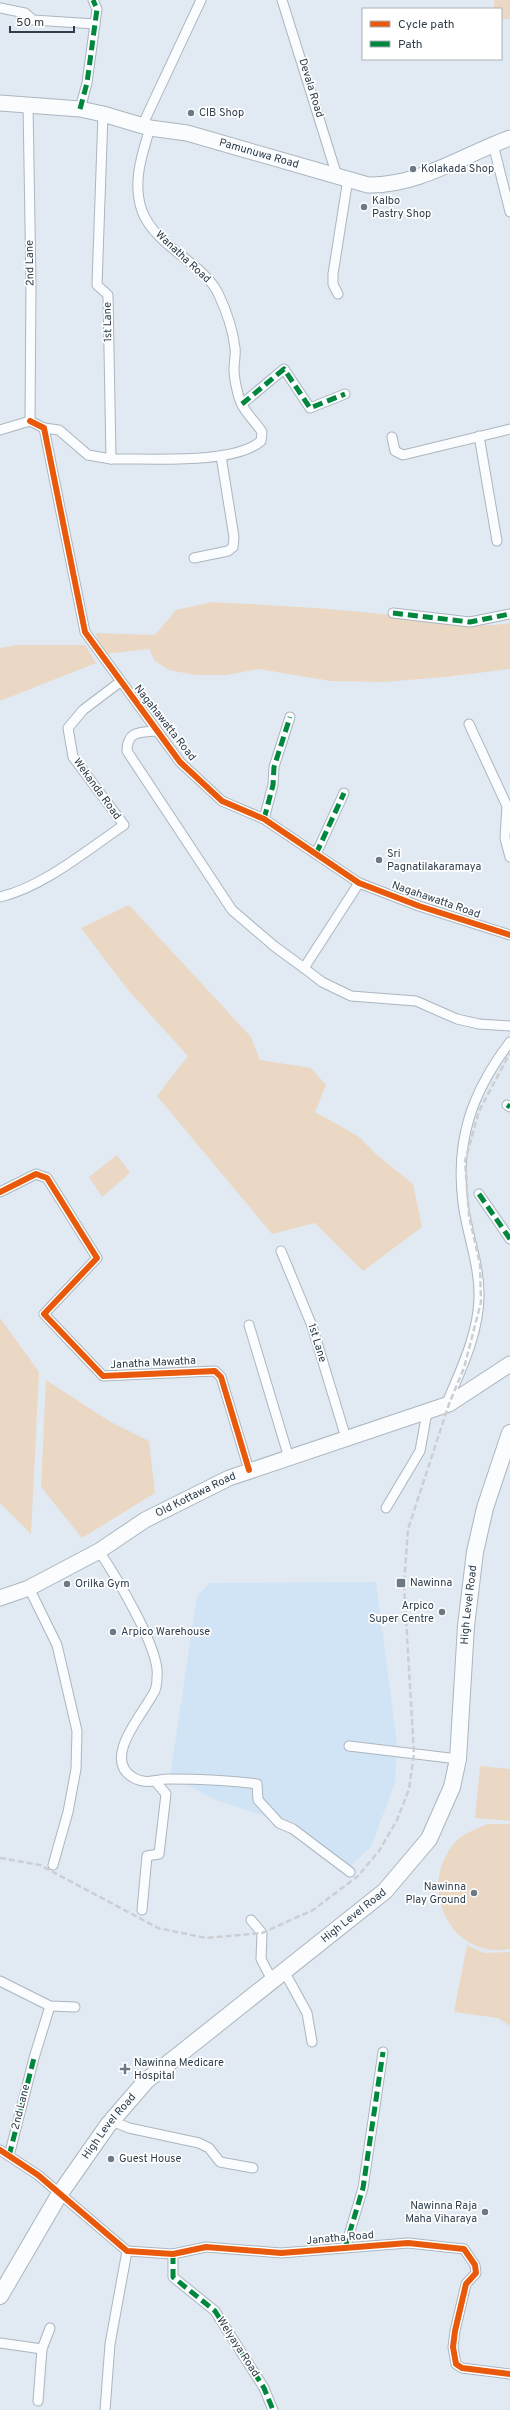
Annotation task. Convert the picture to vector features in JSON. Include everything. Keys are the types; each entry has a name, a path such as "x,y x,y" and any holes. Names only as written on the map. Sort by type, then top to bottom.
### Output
{"highway":[{"name":"High Level Road","path":"0,2296 60,2195 112,2121 146,2081 385,1891 411,1863 437,1826 452,1787 458,1759 466,1626 474,1552 485,1508 508,1444"}],"main road":[{"name":"Pamunuwa Road","path":"0,103 80,109 146,127 188,133 368,185 386,186 430,173 493,144 510,138"},
{"name":"Old Kottawa Road","path":"0,1598 29,1588 99,1551 145,1520 228,1478 446,1405 510,1364"}],"street":[{"path":"80,109 87,83 97,9 93,0"},
{"name":"Wanatha Road","path":"111,459 221,456 253,448 261,441 262,432 242,404 234,371 235,349 231,328 218,294 210,281 182,258 155,232 142,211 138,176 146,127 201,0"},
{"name":"Devala Road","path":"282,0 342,178"},
{"path":"0,8 25,13 33,20 95,24"},
{"name":"2nd Lane","path":"28,104 31,284 30,421"},
{"name":"1st Lane","path":"102,114 97,285 108,295 111,459"},
{"path":"493,144 510,212"},
{"path":"338,294 333,284 333,274 342,178"},
{"path":"242,404 284,370 310,408 345,394"},
{"path":"0,430 30,421 44,428 59,430 88,455 111,459"},
{"name":"Nagahawatta Road","path":"44,428 86,632 120,682 180,762 212,794 222,801 264,819 359,883 419,906 510,935"},
{"path":"392,437 395,451 403,455 510,429"},
{"path":"479,436 497,541"},
{"path":"194,558 228,551 233,547 234,537 221,456"},
{"path":"393,612 470,622 510,614"},
{"name":"Wekanda Road","path":"0,897 12,894 42,880 124,825 73,757 68,728 83,710 120,682"},
{"path":"264,819 273,785 274,767 290,716"},
{"path":"469,724 507,806 505,838 510,857"},
{"path":"157,731 140,732 132,736 127,742 127,751 232,910 274,946 322,982 351,996 416,1001 457,1018 479,1024 510,1026"},
{"path":"316,854 344,793"},
{"path":"304,968 359,883"},
{"path":"446,1405 473,1336 479,1299 479,1279 463,1203 461,1156 464,1133 482,1085 493,1064 510,1042"},
{"name":"Janatha Mawatha","path":"0,1192 36,1174 48,1178 97,1258 44,1314 102,1376 215,1371 221,1377 249,1470"},
{"path":"479,1194 510,1239"},
{"name":"1st Lane","path":"281,1251 312,1326 346,1438"},
{"path":"249,1325 289,1458"},
{"path":"386,1508 420,1452 426,1412"},
{"path":"99,1551 120,1583 141,1625 154,1659 158,1675 154,1693 131,1729 122,1750 121,1764 127,1773 135,1779 156,1782 165,1779 227,1780 258,1784 258,1800 279,1823 293,1829 350,1872"},
{"path":"29,1588 57,1646 77,1731 76,1769 70,1805 53,1865"},
{"path":"349,1746 458,1759"},
{"path":"142,1910 147,1856 159,1854 166,1794 156,1782"},
{"path":"251,1920 262,1933 261,1959 278,1976 307,2013 312,2042"},
{"path":"0,1981 50,2006 75,2007"},
{"name":"2nd Lane","path":"9,2156 34,2058 50,2006"},
{"path":"345,2248 363,2188 383,2052"},
{"path":"112,2121 129,2128 198,2143 209,2148 220,2162 253,2168"},
{"path":"0,2150 38,2175 127,2251 110,2344 104,2410"},
{"name":"Janatha Road","path":"127,2251 173,2254 206,2247 281,2253 408,2243 464,2249 475,2265 476,2273 466,2284 455,2331 453,2347 456,2364 462,2368 510,2374"},
{"name":"Welyaya Road","path":"173,2254 173,2277 215,2311 264,2388 273,2410"},
{"path":"38,2401 42,2348 50,2328"},
{"path":"0,2343 42,2348"}],"shaded area":[{"path":"494,0 510,0 510,19 502,19 502,8 494,8"},
{"path":"212,602 362,612 462,625 494,625 510,623 510,669 445,677 384,682 331,681 259,669 227,675 195,675 169,670 155,661 149,649 105,654 95,633 155,635 176,610"},
{"path":"16,645 85,645 96,663 0,701 0,648"},
{"path":"129,905 251,1037 260,1060 311,1068 326,1085 315,1112 358,1136 376,1154 413,1184 422,1227 363,1271 315,1223 272,1234 157,1096 188,1056 128,990 81,928"},
{"path":"117,1155 130,1173 102,1197 89,1177"},
{"path":"0,1318 39,1372 31,1534 0,1503"},
{"path":"46,1380 109,1421 149,1441 155,1493 82,1538 41,1487"},
{"path":"376,1582 397,1743 395,1783 371,1847 348,1868 286,1823 215,1800 170,1776 197,1596 210,1583"},
{"path":"480,1766 510,1769 510,1821 475,1818"},
{"name":"Nawinna Play Ground","path":"488,1824 510,1824 510,1949 489,1950 472,1944 457,1933 446,1918 440,1901 439,1882 442,1864 452,1846 464,1835"},
{"path":"467,1945 484,1953 510,1952 510,2026 498,2018 454,2012"}],"railway":[{"path":"0,1858 40,1865 158,1928 206,1938 262,1933 313,1910 358,1876 379,1851 397,1820 409,1789 414,1754 404,1585 408,1529 449,1404 464,1368 481,1302 480,1264 469,1216 465,1161 479,1111 510,1053"}],"marked path":[{"path":"80,109 87,83 97,9 93,0"},
{"path":"242,404 284,369 310,408 345,394"},
{"path":"393,613 470,622 510,614"},
{"path":"264,819 273,785 274,767 290,717"},
{"path":"316,854 344,793"},
{"path":"479,1194 510,1239"},
{"path":"345,2248 363,2188 383,2052"},
{"path":"9,2156 34,2058"},
{"path":"173,2254 173,2277 215,2311 264,2388 273,2410"}],"cycle path":[{"path":"30,421 44,428 85,632 180,762 222,801 264,819 359,883 419,906 510,935"},
{"path":"0,1192 36,1174 47,1178 97,1258 44,1314 103,1376 215,1371 221,1377 249,1470"},
{"path":"0,2150 38,2175 127,2251 173,2254 206,2247 281,2253 408,2243 464,2249 475,2265 476,2273 466,2284 455,2331 453,2347 456,2364 462,2368 510,2374"}],"place":[{"name":"CIB Shop","path":"191,113"},
{"name":"Kolakada Shop","path":"413,169"},
{"name":"Kalbo Pastry Shop","path":"364,207"},
{"name":"Sri Pagnatilakaramaya","path":"379,860"},
{"name":"Nawinna","path":"401,1583"},
{"name":"Orilka Gym","path":"67,1584"},
{"name":"Arpico Super Centre","path":"442,1612"},
{"name":"Arpico Warehouse","path":"113,1632"},
{"name":"Nawinna Play Ground","path":"474,1893"},
{"name":"Nawinna Medicare Hospital","path":"125,2069"},
{"name":"Guest House","path":"111,2159"},
{"name":"Nawinna Raja Maha Viharaya","path":"485,2212"}]}
